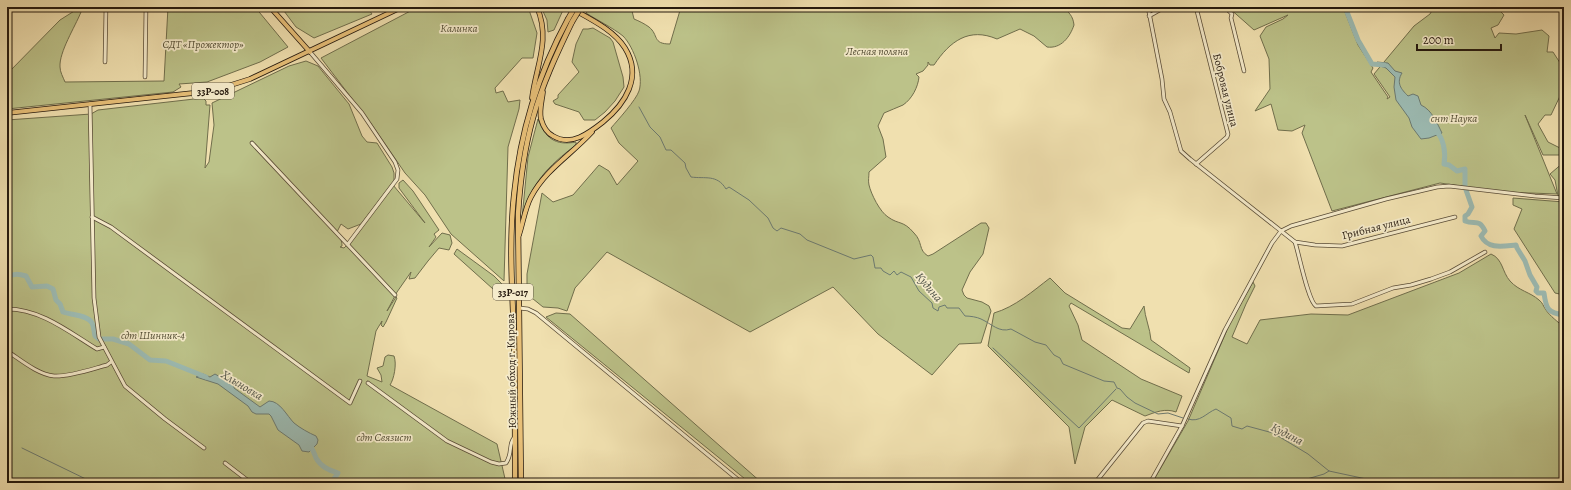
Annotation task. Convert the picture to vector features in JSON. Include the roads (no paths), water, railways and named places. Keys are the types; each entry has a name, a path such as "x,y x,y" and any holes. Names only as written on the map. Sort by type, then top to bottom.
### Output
{"highway":[{"name":"Южный обход г. Кирова","path":"521,483 518,238 520,195 524,160 533,118 575,7"},
{"name":"Южный обход г. Кирова","path":"515,483 513,216 518,164 532,103 551,53 570,21 581,7"}],"main road":[{"path":"270,7 310,52"},
{"name":"33Р-008","path":"7,113 212,91 250,79 310,52 402,7"},
{"path":"532,103 544,43 543,28 537,7"},
{"path":"518,238 530,198 544,177 618,109 628,94 632,78 631,62 624,47 612,34 569,7"},
{"path":"543,90 541,118 546,129 551,135 561,140 570,140 583,136 596,128"}],"street":[{"path":"105,62 106,7"},
{"path":"145,77 146,7"},
{"path":"1148,7 1149,16 1165,7"},
{"name":"Бобровая улица","path":"1196,7 1228,134 1227,137 1196,164"},
{"path":"1225,7 1232,14 1231,18 1244,71"},
{"name":"Грибная улица","path":"1149,16 1162,79 1164,99 1170,112 1181,151 1295,242 1315,246 1342,246 1455,217"},
{"path":"310,52 362,112 395,162 398,170 397,179 348,244"},
{"path":"90,104 95,314 100,337 111,362 125,386 165,419 204,448"},
{"path":"252,143 395,295"},
{"path":"1150,483 1182,426 1225,330 1272,243 1281,231 1291,226 1337,212 1437,187 1450,186 1564,198"},
{"path":"7,204 10,213 7,226"},
{"path":"92,217 112,227 350,403 360,381"},
{"path":"1295,242 1308,292 1312,304 1316,306 1352,304 1393,288 1411,285 1431,279 1450,272 1485,252"},
{"path":"519,308 528,309 536,313 742,483"},
{"path":"7,309 33,313 47,318 97,349 104,347"},
{"path":"7,351 30,366 55,376 107,366 111,362"},
{"path":"368,383 447,442 491,462 498,464 506,463 510,458 511,441 514,438"},
{"path":"1095,483 1142,423 1148,421 1182,426"},
{"path":"225,463 251,483"}],"water":[{"path":"1377,62 1388,63 1395,71 1402,73 1399,80 1401,88 1408,96 1413,94 1418,96 1421,105 1431,113 1442,133 1429,138 1421,139 1412,127 1409,118 1396,100 1394,87 1395,77 1386,68 1377,65"},
{"path":"203,374 210,377 215,374 234,385 234,388 260,407 269,401 277,403 294,423 316,436 318,440 317,444 309,452 302,451 299,445 278,430 269,414 256,414 252,412 248,406 218,384 196,377"}],"waterway":[{"path":"1345,7 1358,40 1372,64 1384,65"},
{"name":"Кудина","path":"639,107 650,127 660,137 666,150 671,150 685,163 691,177 715,179 719,181 726,189 729,187 749,200 768,218 773,228 777,231 781,228 800,234 807,240 854,259 871,255 873,257 875,268 881,268 890,275 894,271 897,275 901,272 911,277 919,291 932,303 933,308 938,311 939,307 945,305 947,308 959,308 965,316 979,318 999,329 1011,329 1035,342 1046,345 1054,355 1060,358 1063,364 1104,381 1114,382 1117,388 1135,403 1158,414 1168,413 1183,418"},
{"path":"1435,130 1444,146 1444,164 1449,165 1457,171 1465,169 1465,186"},
{"path":"1466,190 1472,207 1465,216 1465,221 1479,223 1485,231 1481,236 1492,245 1516,245 1537,287 1536,291 1538,293 1544,293 1548,309 1554,313 1564,315"},
{"name":"Хлыновка","path":"7,278 18,274 23,275 26,276 32,287 47,286 53,289 56,300 60,304 63,312 90,320 93,325 95,336 99,339"},
{"name":"Хлыновка","path":"102,339 113,339 129,344 150,360 166,361 206,377"},
{"path":"993,348 1079,428 1116,389"},
{"name":"Кудина","path":"1188,419 1199,419 1216,409 1231,418 1232,426 1242,429 1247,426 1273,433 1308,454 1329,471 1385,483"},
{"name":"Хлыновка","path":"309,444 320,464 331,471 338,473 334,479 342,483"},
{"path":"22,448 94,483"},
{"path":"1298,483 1329,471"}],"park label":[{"name":"Калинка","path":"459,28"},
{"name":"СДТ «Прожектор»","path":"203,44"},
{"name":"Лесная поляна","path":"877,51"},
{"name":"снт Наука","path":"1454,118"},
{"name":"сдт Шинник-4","path":"153,335"},
{"name":"сдт Связист","path":"384,437"}]}
